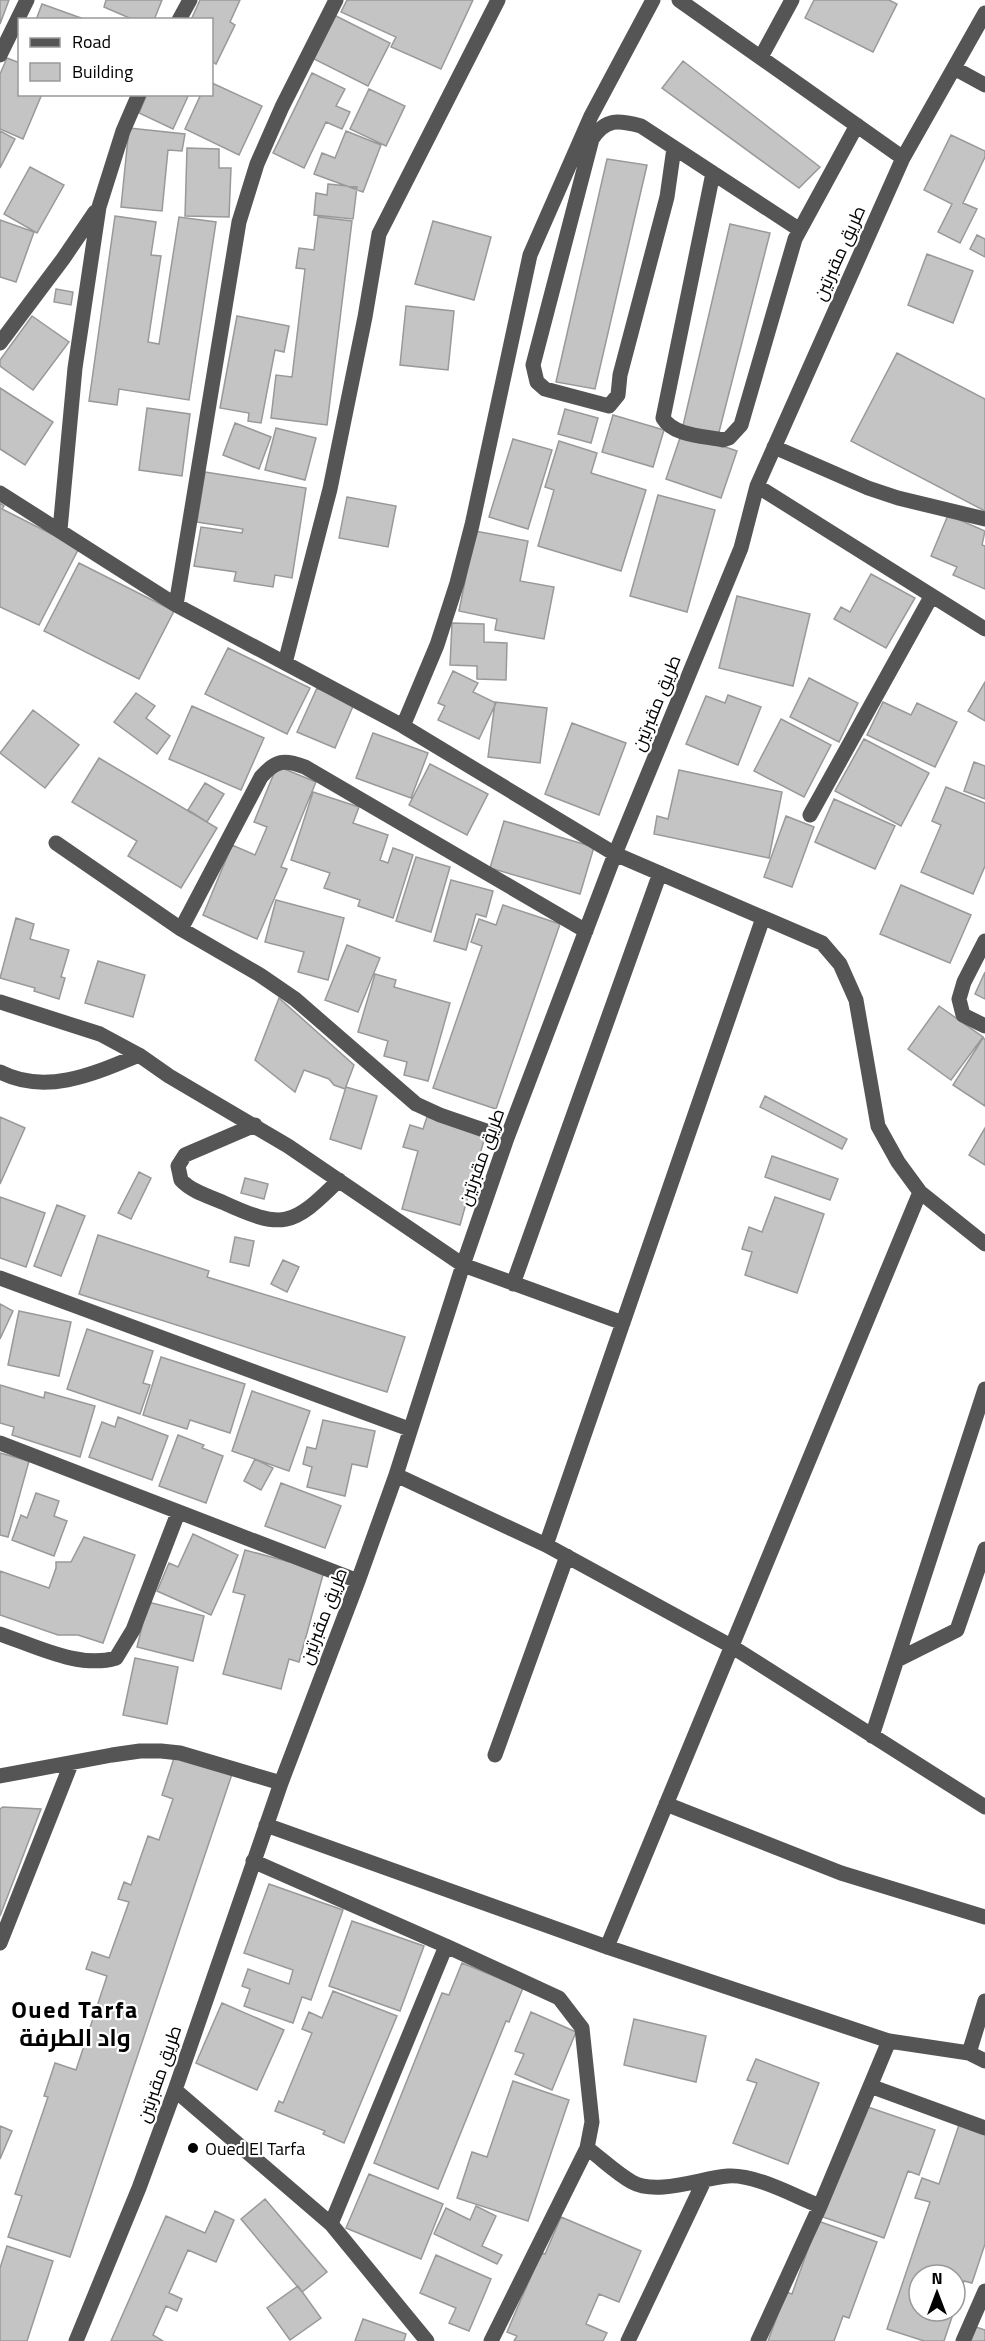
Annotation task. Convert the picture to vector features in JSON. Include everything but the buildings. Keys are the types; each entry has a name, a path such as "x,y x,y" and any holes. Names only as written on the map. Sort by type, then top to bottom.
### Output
{"street":[{"path":"18,18 27,0"},
{"path":"180,18 190,0"},
{"path":"176,605 239,222 261,154 336,0"},
{"path":"285,663 330,489 365,317 379,234 498,0"},
{"path":"403,726 437,645 458,583 530,255 591,116 653,0"},
{"path":"679,0 903,158"},
{"path":"761,57 792,0"},
{"name":"طريق مقبرتين","path":"76,2341 139,2188 280,1783 358,1581 396,1474 463,1265 507,1138 615,854 741,548 757,486 903,158 985,13"},
{"path":"0,55 18,18"},
{"path":"954,68 985,85"},
{"path":"60,530 75,368 99,207 123,131 138,96"},
{"path":"674,148 667,196 620,375 618,395 609,406 545,389 537,382 533,365 592,138 600,127 614,121 641,126 800,230"},
{"path":"713,173 663,418 670,427 723,440 729,438 741,425 795,239 857,125"},
{"path":"0,343 99,207"},
{"path":"774,447 868,488 898,498 985,519"},
{"path":"757,486 985,629"},
{"path":"0,493 176,605 403,726 615,854 822,943 840,964 856,1000 878,1126 898,1161 920,1192 985,1244"},
{"path":"810,815 931,597"},
{"path":"181,929 261,777 272,765 292,762 305,767 586,931"},
{"path":"56,843 181,929 260,975 295,999 416,1104 440,1115 507,1138"},
{"path":"513,1284 660,873"},
{"path":"546,1545 763,918"},
{"path":"985,941 964,982 959,999 963,1015 985,1026"},
{"path":"0,1002 100,1034 139,1055 169,1076 255,1125 463,1265 623,1323"},
{"path":"0,1072 32,1083 54,1082 93,1074 139,1055"},
{"path":"255,1125 185,1155 178,1166 181,1180 186,1185 252,1216 272,1220 292,1218 302,1213 339,1180"},
{"path":"607,1947 920,1192"},
{"path":"0,1278 409,1429"},
{"path":"872,1736 985,1389"},
{"path":"0,1443 358,1581"},
{"path":"396,1474 546,1545 731,1646 985,1807"},
{"path":"0,1634 80,1660 101,1662 116,1658 133,1630 177,1513"},
{"path":"897,1660 957,1630 985,1549"},
{"path":"495,1755 567,1556"},
{"path":"0,1776 131,1752 160,1751 180,1753 280,1783"},
{"path":"0,1943 71,1764"},
{"path":"666,1804 842,1873 985,1917"},
{"path":"266,1825 607,1947 889,2041 969,2054 985,2061"},
{"path":"253,1861 559,1998 582,2028 592,2122 587,2148 490,2341"},
{"path":"331,2224 446,1946"},
{"path":"969,2054 985,2001"},
{"path":"758,2341 820,2206 889,2041"},
{"path":"870,2086 985,2128"},
{"path":"175,2090 331,2224 427,2341"},
{"path":"587,2148 633,2183 660,2187 728,2176 748,2177 820,2206"},
{"path":"628,2341 704,2181"},
{"path":"963,2341 985,2291"}],"place":[{"name":"Oued El Tarfa","path":"193,2148"}],"district":[{"name":"Oued Tarfa واد الطرفة","path":"75,2023"}]}
